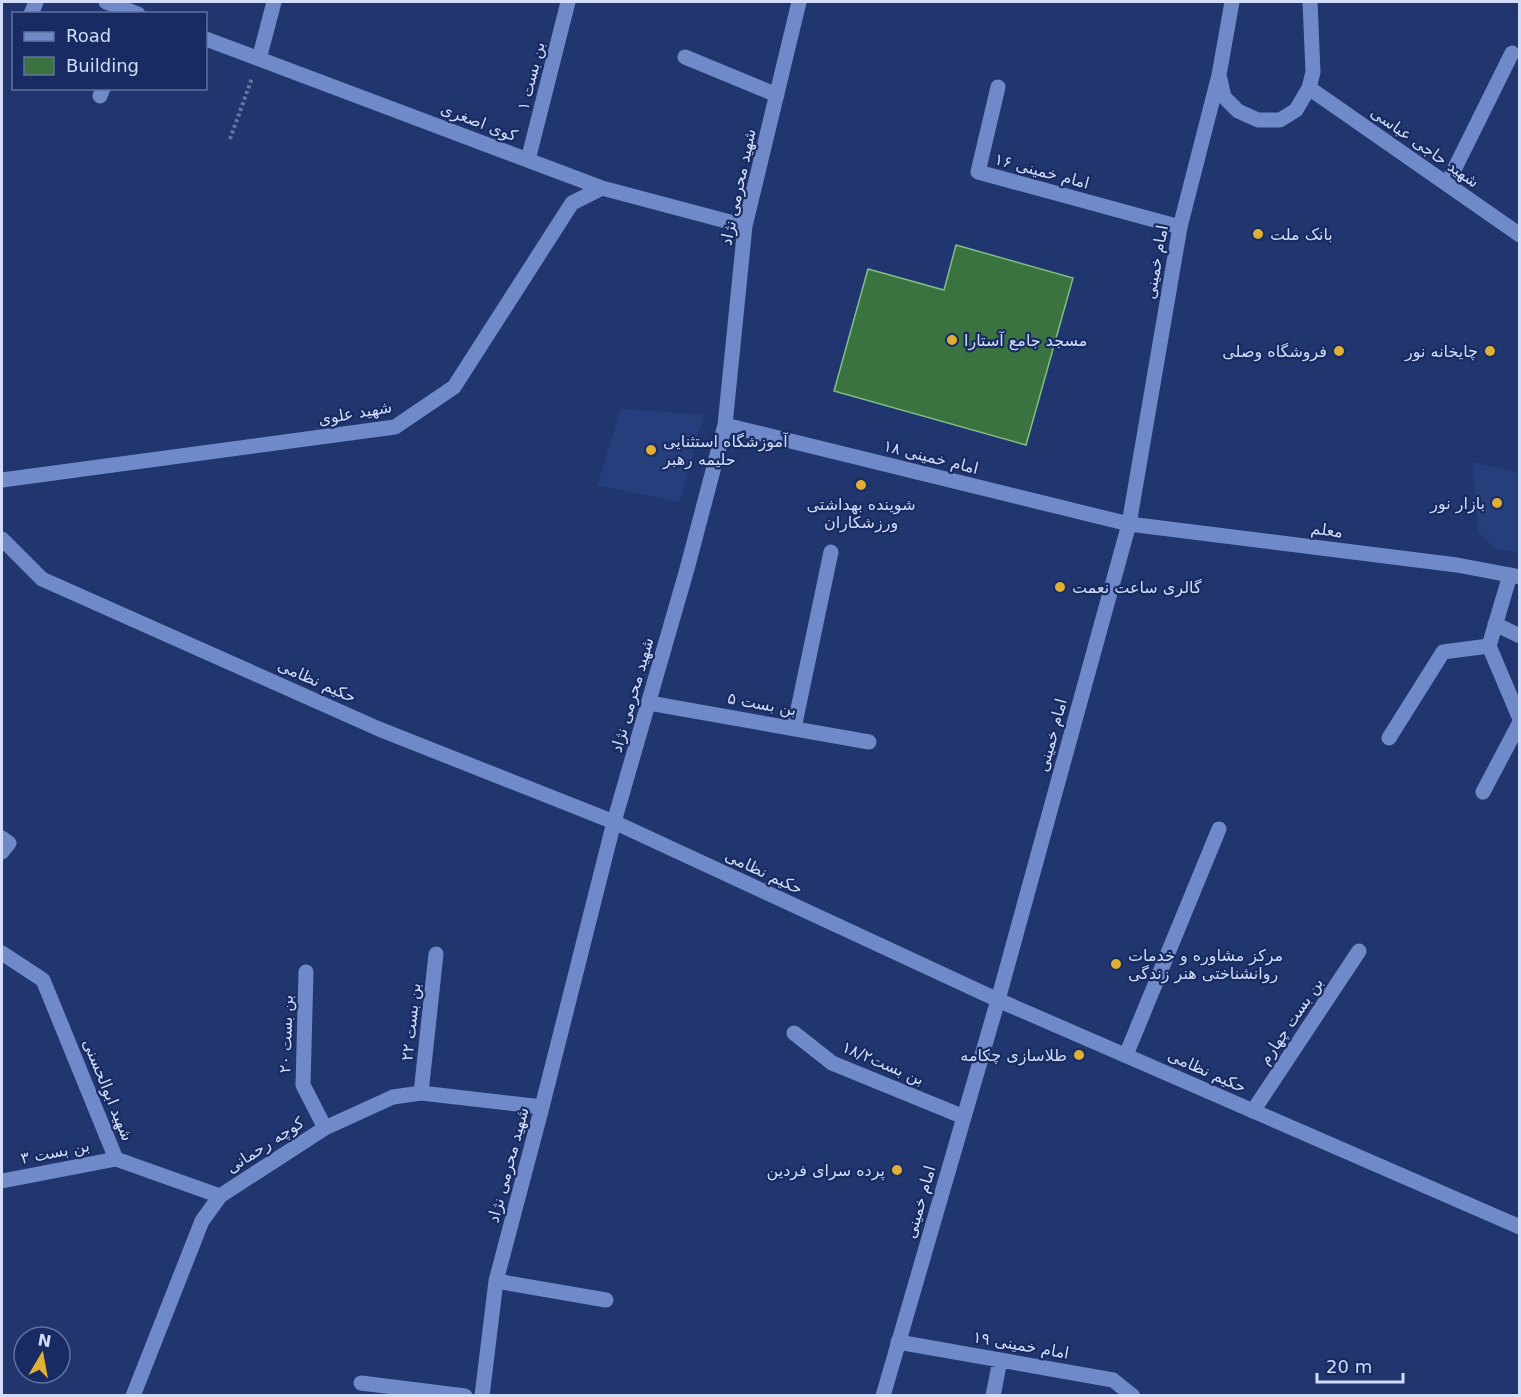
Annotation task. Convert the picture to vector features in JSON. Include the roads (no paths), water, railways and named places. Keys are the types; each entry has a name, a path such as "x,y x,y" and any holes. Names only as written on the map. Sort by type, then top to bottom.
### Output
{"street":[{"path":"106,2 133,12"},
{"path":"259,59 274,2"},
{"name":"بن بست ۱","path":"528,160 568,2"},
{"name":"شهید محرمی نژاد","path":"482,1395 496,1281 614,822 725,425 745,226 799,2"},
{"name":"امام خمینی","path":"883,1395 998,1000 1129,524 1180,227 1219,75 1232,2"},
{"path":"1219,75 1224,97 1238,111 1258,120 1280,120 1296,110 1309,88 1313,72 1310,2"},
{"name":"کوی اصغری","path":"207,39 602,188 745,226"},
{"path":"1447,184 1512,53"},
{"path":"685,57 777,95"},
{"name":"امام خمینی ۱۶","path":"998,87 978,172 1180,227"},
{"name":"شهید حاجی عباسی","path":"1309,88 1520,235"},
{"name":"شهید علوی","path":"2,480 395,428 454,387 572,202 602,188"},
{"name":"امام خمینی ۱۸","path":"725,425 1129,524"},
{"name":"معلم","path":"1129,524 1457,565 1515,576"},
{"name":"حکیم نظامی","path":"2,539 42,579 379,729 614,822 998,1000 1520,1227"},
{"path":"794,728 831,552"},
{"path":"1483,792 1520,720 1489,646 1495,624 1515,576"},
{"path":"1495,624 1520,636"},
{"path":"1389,738 1443,652 1489,646"},
{"name":"بن بست ۵","path":"649,703 869,741"},
{"path":"1126,1055 1219,829"},
{"path":"2,838 9,843 2,852"},
{"name":"بن بست چهارم","path":"1253,1111 1359,951"},
{"name":"شهید ابوالحسنی","path":"2,954 43,980 116,1159 220,1196"},
{"name":"بن بست ۲۲","path":"421,1093 436,954"},
{"name":"بن بست ۲۰","path":"306,972 303,1084 325,1128"},
{"name":"بن بست۱۸/۲","path":"794,1033 832,1063 964,1117"},
{"name":"کوچه رحمانی","path":"133,1395 202,1221 220,1196 325,1128 393,1097 421,1093 542,1107"},
{"name":"بن بست ۳","path":"2,1181 116,1159"},
{"path":"496,1281 606,1300"},
{"name":"امام خمینی ۱۹","path":"898,1342 1113,1380 1133,1395"},
{"path":"993,1395 1000,1360"},
{"path":"362,1383 465,1395"}],"place":[{"name":"بانک ملت","path":"1258,234"},
{"name":"مسجد جامع آستارا","path":"952,340"},
{"name":"فروشگاه وصلی","path":"1339,351"},
{"name":"چایخانه نور","path":"1490,351"},
{"name":"آموزشگاه استثنایی حلیمه رهبر","path":"651,450"},
{"name":"شوینده بهداشتی ورزشکاران","path":"861,485"},
{"name":"بازار نور","path":"1497,503"},
{"name":"گالری ساعت نعمت","path":"1060,587"},
{"name":"مرکز مشاوره و خدمات روانشناختی هنر زندگی","path":"1116,964"},
{"name":"طلاسازی چکامه","path":"1079,1055"},
{"name":"پرده سرای فردین","path":"897,1170"}]}
